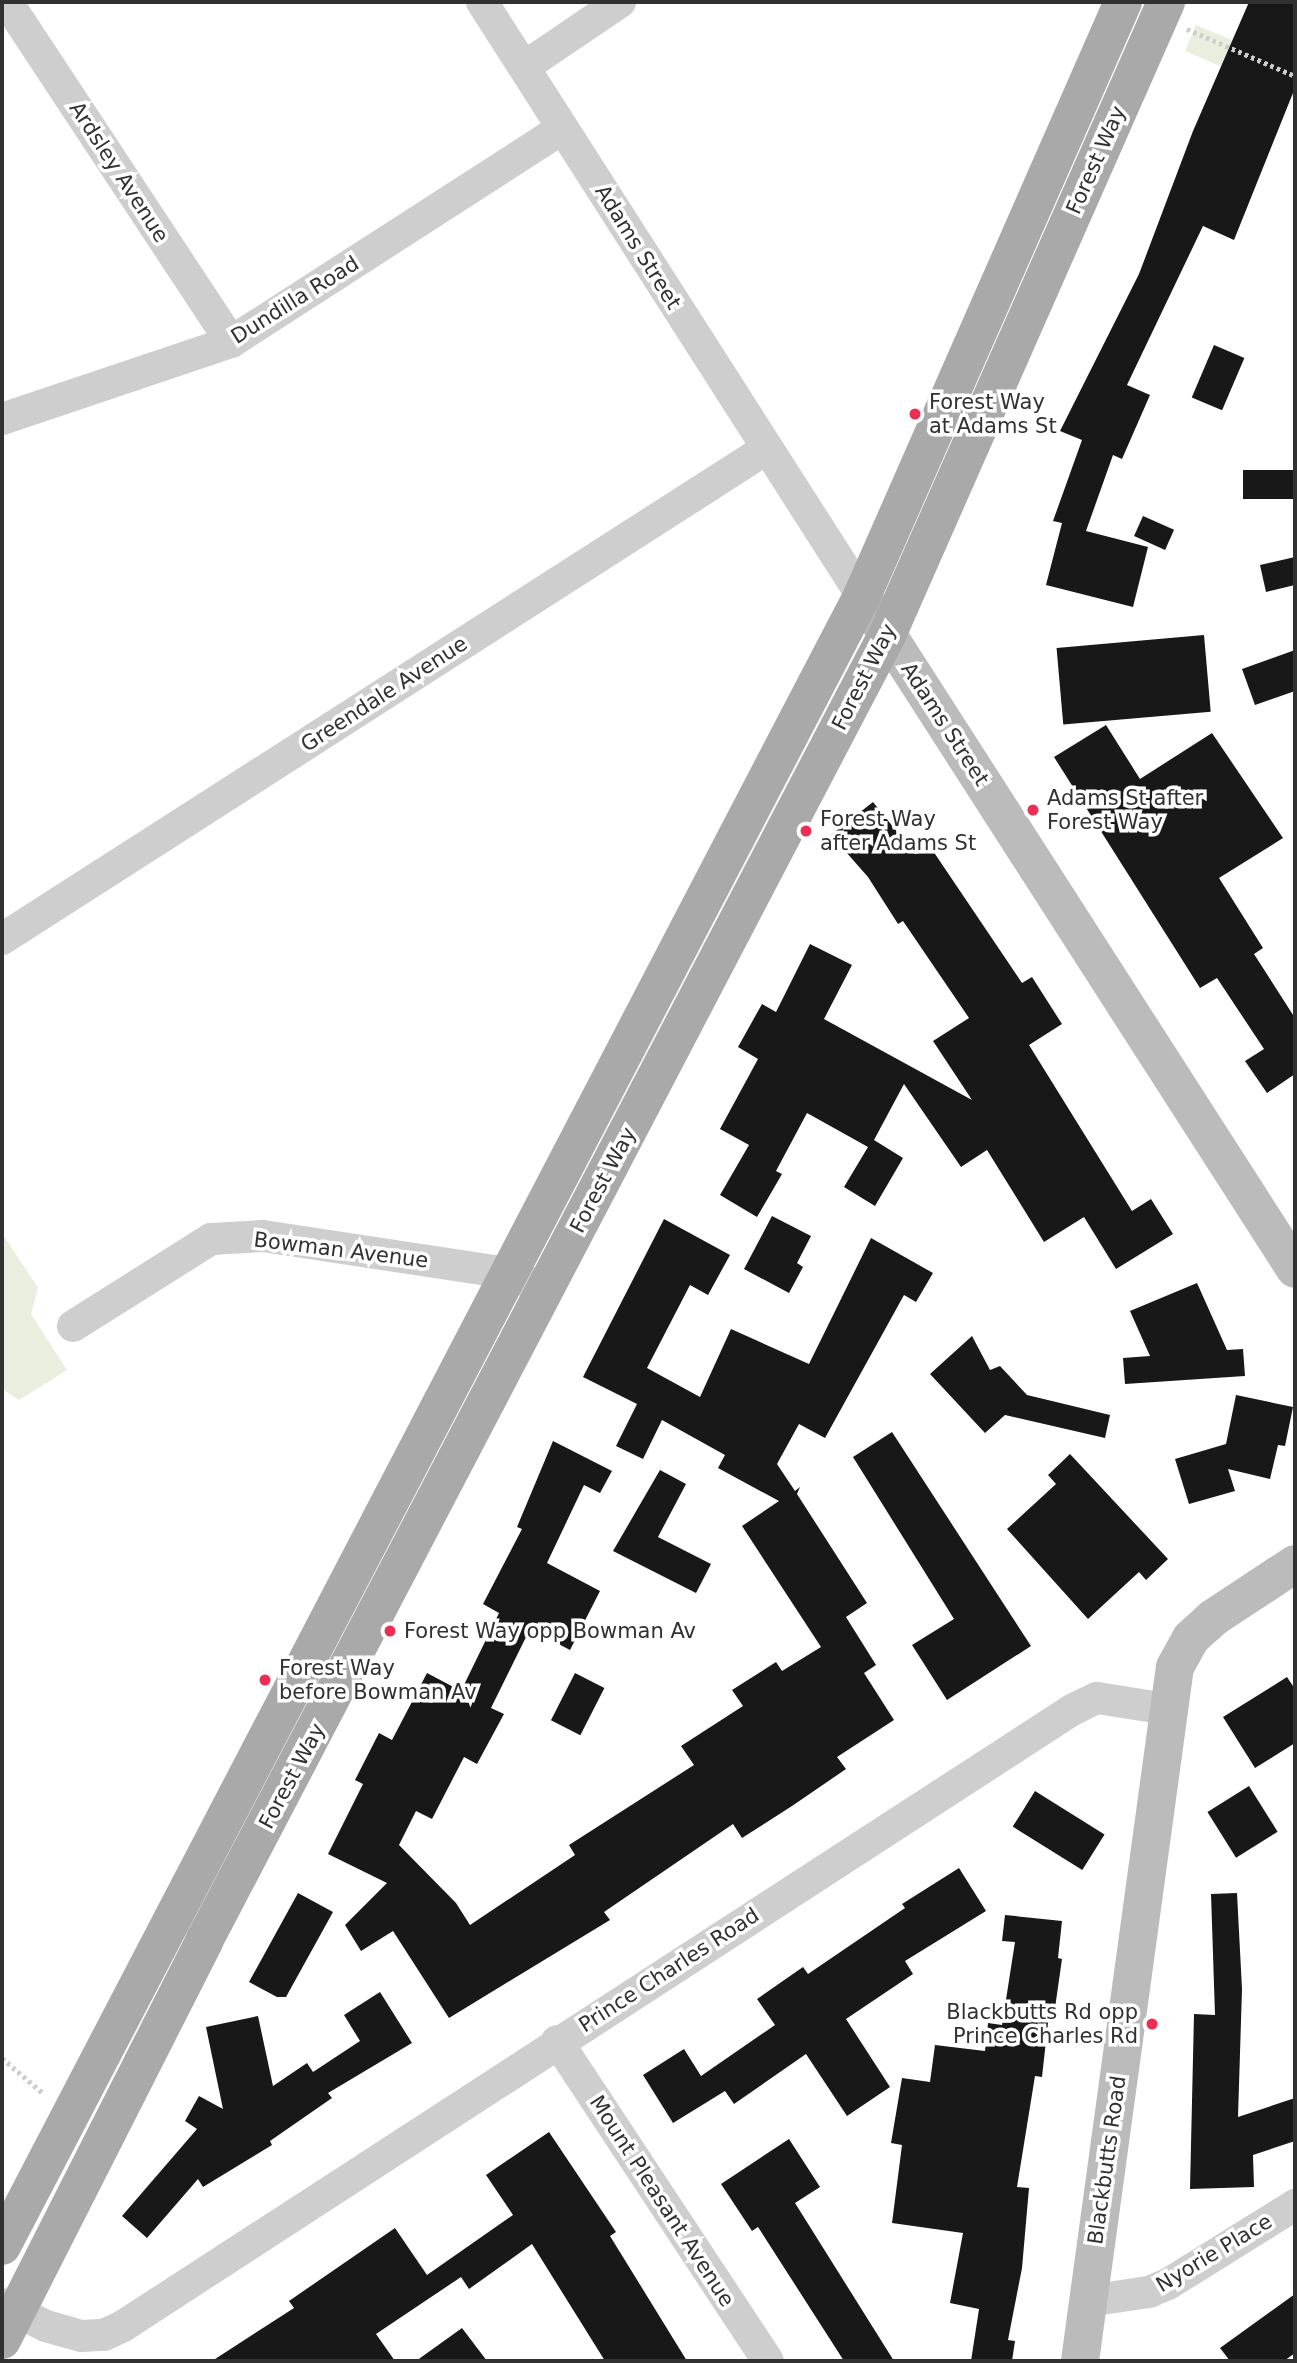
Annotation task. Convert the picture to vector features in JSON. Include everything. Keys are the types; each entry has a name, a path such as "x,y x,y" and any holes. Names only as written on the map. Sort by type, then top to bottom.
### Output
{"main road":[{"name":"Forest Way","path":"2,2246 862,596 1123,2"},
{"name":"Forest Way","path":"7,2319 887,635 1175,15"}],"street":[{"name":"Ardsley Avenue","path":"7,2 231,342"},
{"name":"Adams Street","path":"482,2 766,449 1295,1269"},
{"path":"524,67 620,2"},
{"name":"Dundilla Road","path":"2,419 231,342 562,129"},
{"name":"Greendale Avenue","path":"2,939 766,449"},
{"name":"Bowman Avenue","path":"73,1326 211,1239 263,1236 509,1273 545,1290"},
{"path":"1167,1709 1175,1667 1191,1638 1213,1618 1295,1564"},
{"name":"Prince Charles Road","path":"7,2319 82,2336 104,2335 123,2326 557,2041 1072,1710 1097,1698 1167,1709"},
{"name":"Blackbutts Road","path":"1080,2361 1167,1709"},
{"name":"Mount Pleasant Avenue","path":"557,2041 768,2361"},
{"name":"Nyorie Place","path":"1088,2301 1149,2292 1168,2284 1295,2205"}],"path":[{"path":"1175,15 1295,76"},
{"path":"2,2058 47,2097"}],"green space":[{"path":"1196,25 1295,66 1295,98 1185,51"},
{"path":"2,1233 38,1288 31,1314 67,1370 19,1400 2,1389"}],"building":[{"path":"1249,2 1295,2 1295,88 1234,240 1203,226 1127,385 1150,395 1122,459 1113,455 1086,531 1148,547 1133,607 1046,585 1062,523 1053,521 1082,440 1060,431 1139,274 1193,131"},
{"path":"1214,345 1244,358 1222,410 1192,397"},
{"path":"1243,470 1295,470 1295,499 1243,499"},
{"path":"1143,516 1174,530 1165,550 1134,536"},
{"path":"1295,557 1295,585 1266,592 1260,565"},
{"path":"1204,635 1211,712 1063,725 1057,648"},
{"path":"1295,650 1295,691 1255,705 1242,669"},
{"path":"1106,725 1140,779 1212,733 1283,838 1219,878 1263,948 1254,954 1295,1018 1295,1074 1267,1093 1245,1061 1264,1049 1217,978 1200,988 1054,757"},
{"path":"873,802 915,854 929,845 1022,983 1032,977 1062,1024 1029,1045 1132,1211 1151,1199 1173,1234 1116,1269 1084,1217 1044,1242 987,1150 961,1167 904,1084 874,1140 903,1158 875,1206 844,1187 868,1147 807,1113 776,1171 782,1174 757,1217 720,1195 749,1145 720,1129 758,1059 738,1047 762,1004 776,1012 810,944 852,965 824,1019 972,1100 933,1041 969,1018 903,921 898,924 868,877 831,835"},
{"path":"772,1216 811,1236 797,1263 803,1267 789,1293 744,1269"},
{"path":"664,1219 730,1255 708,1295 690,1285 647,1368 700,1397 731,1329 809,1364 871,1238 933,1273 916,1302 904,1295 825,1438 799,1424 777,1464 795,1491 800,1487 797,1494 867,1603 846,1617 876,1665 864,1673 894,1720 837,1757 846,1769 792,1806 742,1838 733,1824 604,1912 610,1920 449,2018 393,1931 361,1951 345,1925 387,1883 328,1854 363,1784 355,1780 379,1733 392,1740 427,1673 461,1691 499,1613 483,1604 522,1529 517,1527 553,1441 612,1471 600,1493 584,1485 547,1563 600,1591 570,1650 530,1629 491,1708 504,1714 477,1764 464,1757 432,1819 416,1811 399,1845 456,1903 470,1925 575,1855 569,1845 694,1765 681,1746 743,1706 732,1690 776,1662 782,1671 821,1647 742,1526 779,1501 718,1468 725,1455 662,1420 643,1459 616,1446 637,1404 583,1377"},
{"path":"1197,1283 1227,1350 1243,1349 1245,1376 1125,1384 1123,1358 1150,1356 1130,1311"},
{"path":"972,1336 990,1370 1000,1366 1027,1395 1110,1415 1105,1438 1005,1415 985,1433 930,1374"},
{"path":"1236,1395 1293,1407 1285,1446 1278,1445 1270,1479 1228,1469 1235,1491 1189,1504 1175,1459 1226,1444"},
{"path":"892,1432 1031,1646 947,1700 912,1645 954,1619 853,1457"},
{"path":"1070,1454 1168,1559 1146,1580 1139,1572 1088,1619 1007,1529 1056,1484 1048,1475"},
{"path":"660,1470 686,1484 658,1537 711,1564 696,1593 613,1551"},
{"path":"575,1673 604,1688 580,1735 551,1720"},
{"path":"1287,1677 1295,1689 1295,1743 1255,1768 1223,1717"},
{"path":"1249,1786 1278,1832 1236,1858 1207,1812"},
{"path":"1035,1791 1105,1834 1082,1870 1013,1827"},
{"path":"959,1868 986,1911 905,1961 913,1974 846,2019 890,2087 847,2116 806,2054 734,2104 725,2091 673,2123 643,2075 684,2049 701,2076 775,2025 757,1999 803,1967 808,1974 905,1908 902,1904"},
{"path":"298,1893 333,1912 286,1997 277,1997 249,1982"},
{"path":"1237,1893 1242,1989 1238,2117 1295,2098 1295,2141 1253,2155 1254,2187 1190,2189 1194,2014 1215,2015 1211,1894"},
{"path":"1005,1915 1062,1921 1058,1958 1062,1959 1054,2015 1049,2014 1042,2077 1035,2076 1017,2187 1029,2188 1022,2268 1008,2340 1015,2341 1012,2361 971,2361 979,2309 950,2303 963,2233 892,2223 902,2145 891,2143 902,2078 930,2082 935,2045 985,2051 988,2023 1002,2025 1015,1942 1002,1941"},
{"path":"380,1992 412,2043 328,2093 332,2098 270,2141 272,2145 203,2187 198,2179 147,2238 122,2216 197,2129 185,2121 199,2096 223,2109 206,2027 258,2016 273,2086 307,2063 313,2072 360,2041 344,2015"},
{"path":"549,2132 616,2232 610,2236 687,2361 605,2361 532,2244 469,2289 461,2277 376,2334 395,2361 212,2361 294,2308 289,2301 395,2228 427,2275 513,2215 486,2175"},
{"path":"789,2139 820,2187 795,2203 894,2361 844,2361 758,2227 752,2231 721,2184"},
{"path":"1295,2294 1295,2353 1284,2361 1230,2361 1220,2348"},
{"path":"462,2328 487,2361 416,2361"}],"place":[{"name":"Forest Way at Adams St","path":"915,414"},
{"name":"Adams St after Forest Way","path":"1033,810"},
{"name":"Forest Way after Adams St","path":"806,831"},
{"name":"Forest Way opp Bowman Av","path":"390,1631"},
{"name":"Forest Way before Bowman Av","path":"265,1680"},
{"name":"Blackbutts Rd opp Prince Charles Rd","path":"1152,2024"}]}
